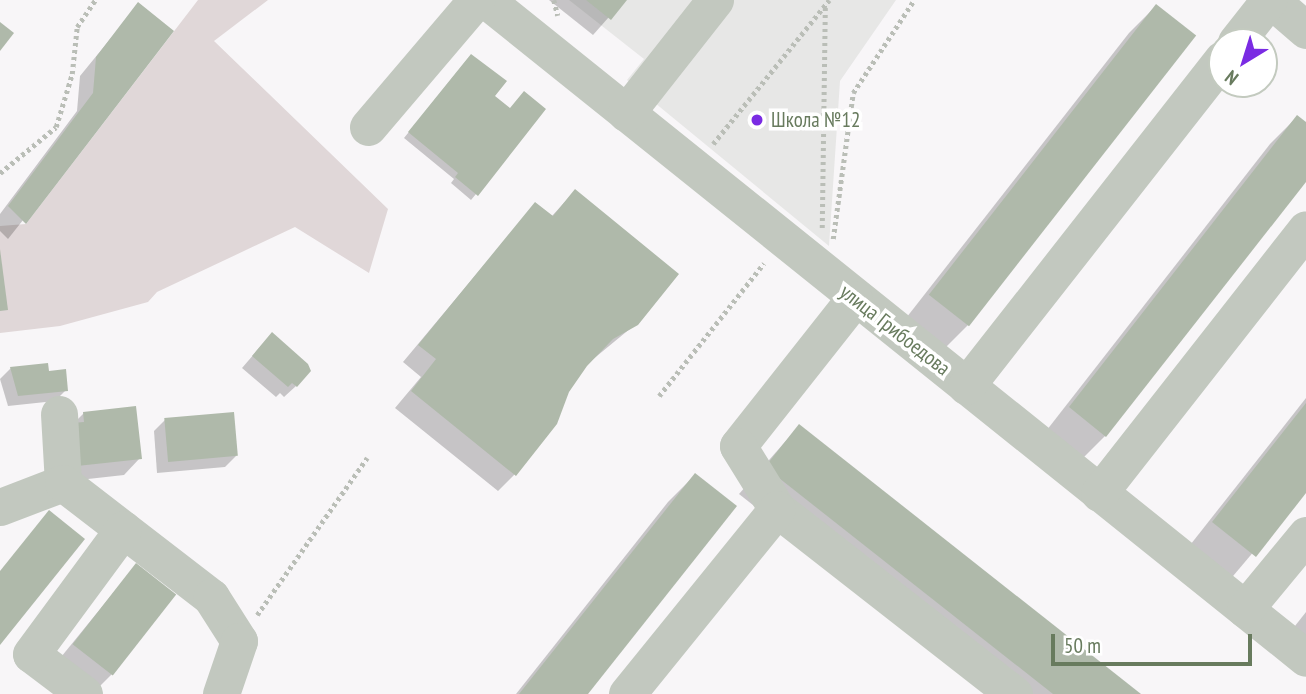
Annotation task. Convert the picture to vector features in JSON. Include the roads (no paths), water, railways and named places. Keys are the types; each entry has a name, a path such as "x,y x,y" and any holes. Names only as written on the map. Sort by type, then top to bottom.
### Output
{"street":[{"path":"368,127 476,0"},
{"name":"улица Грибоедова","path":"486,0 626,113 823,254 855,299 1306,659"},
{"path":"626,113 715,0"},
{"path":"1247,28 1270,0 1306,30"},
{"path":"966,386 1208,78"},
{"path":"1099,493 1306,229"},
{"path":"855,299 738,446 777,509 1014,694"},
{"path":"59,414 63,483 211,597 239,641 221,694"},
{"path":"0,507 63,483"},
{"path":"627,694 777,509"},
{"path":"84,694 31,654 123,529"},
{"path":"1244,609 1306,535"}],"place":[{"name":"Школа №12","path":"757,120"}]}
